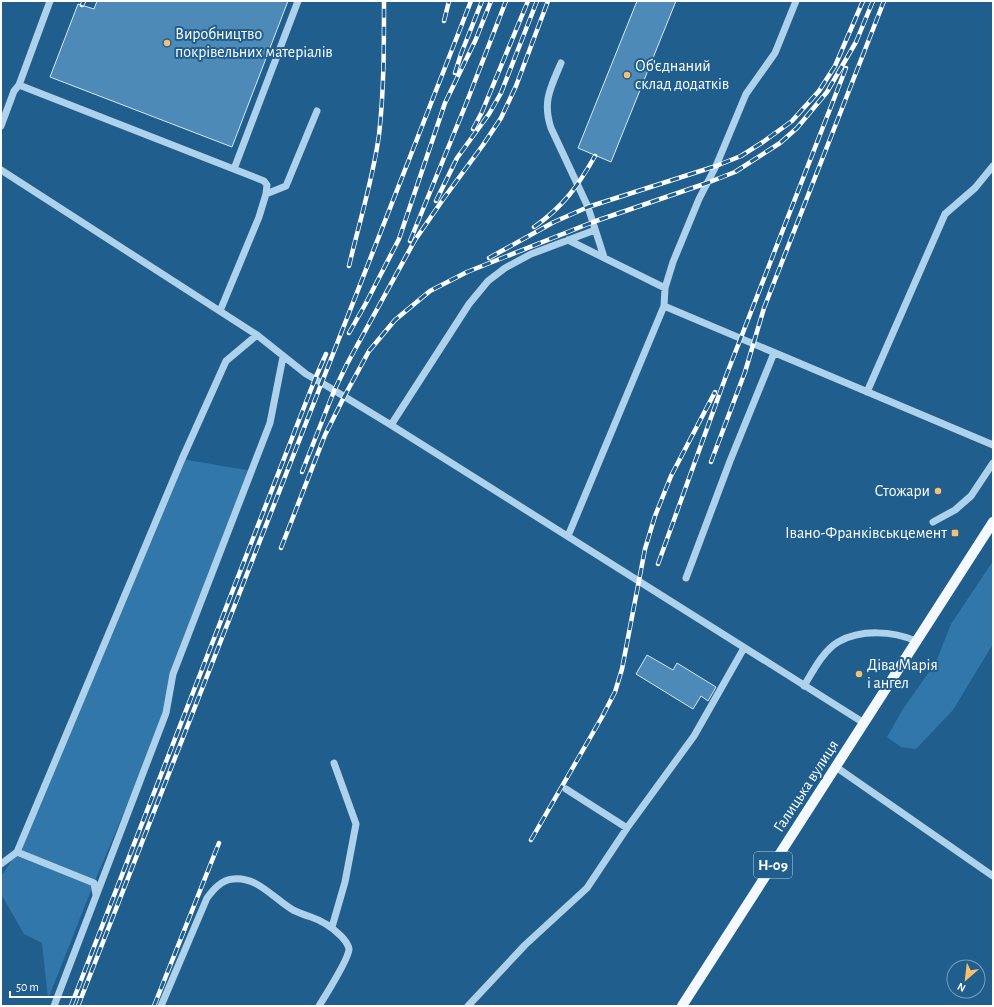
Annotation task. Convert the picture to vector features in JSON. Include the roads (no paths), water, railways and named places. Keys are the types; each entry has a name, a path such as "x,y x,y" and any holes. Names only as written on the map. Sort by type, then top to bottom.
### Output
{"main road":[{"name":"Н-09","path":"864,723 993,522"},
{"name":"Галицька вулиця","path":"682,1006 864,723"}],"street":[{"path":"1,126 14,91 19,85 50,1"},
{"path":"234,169 298,1"},
{"path":"568,536 664,306 665,288 673,262 698,199 716,166 746,94 775,53 796,1"},
{"path":"562,63 546,104 547,116 551,128 588,206 604,257"},
{"path":"19,85 264,181 267,185 266,194 220,311"},
{"path":"266,194 286,186 317,111"},
{"path":"867,392 944,214 975,188 993,166"},
{"path":"1,170 257,335 306,374 391,425 864,723"},
{"path":"391,425 469,304 488,281 505,268 525,257 595,230"},
{"path":"568,240 665,288"},
{"path":"664,306 993,445"},
{"path":"1,864 17,852 179,466 226,361 257,335"},
{"path":"686,578 730,460 774,353"},
{"path":"54,1006 166,713 173,674 270,423 283,357"},
{"path":"933,522 955,510 971,496 993,463"},
{"path":"804,686 822,657 838,642 853,636 870,633 895,634 916,641"},
{"path":"468,1006 525,946 588,888 627,828 694,736 744,648"},
{"path":"332,927 345,882 356,824 334,762"},
{"path":"836,767 993,876"},
{"path":"566,789 627,828"},
{"path":"17,852 94,883 96,895"},
{"path":"161,1006 206,898 218,885 232,878 246,879 259,885 296,912 312,917 332,927 345,940 349,949 346,959 319,1006"}],"railway":[{"path":"82,5 84,1"},
{"path":"349,266 370,184 379,135 383,85 384,1"},
{"path":"444,21 449,1"},
{"path":"78,1006 471,1"},
{"path":"455,73 482,1"},
{"path":"349,333 399,239 445,103 476,39 491,1"},
{"path":"410,241 506,1"},
{"path":"473,129 482,112 528,1"},
{"path":"436,201 457,158 489,114 501,93 537,1"},
{"path":"302,472 334,391 347,364 415,240 501,118 516,86 548,1"},
{"path":"489,258 554,222 588,207 716,166 741,156 763,142 792,121 819,91 835,66 863,1"},
{"path":"281,548 325,435 369,351 395,320 430,291 467,272 593,222 735,172 780,143 797,128 827,92 856,42 873,1"},
{"path":"711,462 745,372 764,308 884,1"},
{"path":"658,564 726,376 846,68"},
{"path":"534,227 562,204 576,186 595,156"},
{"path":"71,1006 326,354"},
{"path":"531,840 615,692 622,669 645,549 655,516 671,476 715,392"},
{"path":"154,1006 219,843"}],"place":[{"name":"Виробництво покрівельних матеріалів","path":"167,43"},
{"name":"Об'єднаний склад додатків","path":"627,75"},
{"name":"Стожари","path":"938,491"},
{"name":"Івано-Франківськцемент","path":"955,533"},
{"name":"Діва Марія і ангел","path":"859,674"}]}
